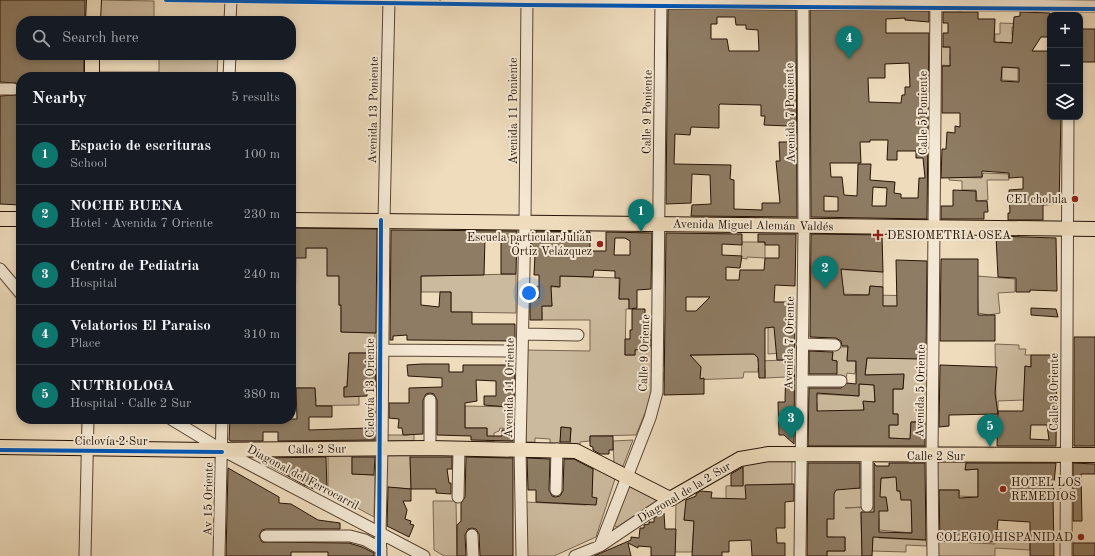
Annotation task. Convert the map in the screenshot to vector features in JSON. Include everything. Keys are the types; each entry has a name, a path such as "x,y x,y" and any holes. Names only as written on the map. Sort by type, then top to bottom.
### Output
{"main road":[{"path":"93,16 94,0"},
{"path":"92,60 92,72"},
{"path":"0,219 16,219"},
{"name":"Avenida Miguel Alemán Valdés","path":"296,220 525,221 804,227 1095,229"},
{"name":"Calle 2 Sur","path":"0,447 222,450 382,448 557,449 576,451 670,499"},
{"name":"Diagonal de la 2 Sur","path":"670,499 740,459 769,454 800,455"},
{"name":"Calle 2 Sur","path":"800,455 1095,455"}],"street":[{"path":"230,16 231,0"},
{"name":"Avenida 13 Poniente","path":"381,553 382,350 389,0"},
{"path":"446,0 936,2 1071,7 1095,6"},
{"name":"Avenida 11 Poniente","path":"525,221 527,1"},
{"name":"Calle 9 Poniente","path":"659,224 661,1"},
{"name":"Avenida 7 Poniente","path":"803,1 804,227"},
{"name":"Calle 5 Poniente","path":"935,227 936,2"},
{"path":"229,72 230,60"},
{"path":"0,89 13,89"},
{"name":"Calle 3 Oriente","path":"1066,556 1069,229 1068,120"},
{"name":"Avenida 11 Oriente","path":"522,556 520,448 525,221"},
{"name":"Calle 9 Oriente","path":"600,546 626,476 650,418 657,392 659,224"},
{"name":"Avenida 7 Oriente","path":"800,556 800,455 804,227"},
{"name":"Avenida 5 Oriente","path":"933,556 932,456 935,227"},
{"path":"0,269 16,288"},
{"path":"523,334 578,336"},
{"path":"802,344 835,345"},
{"path":"382,350 508,351"},
{"path":"802,381 841,381"},
{"path":"430,400 430,448"},
{"path":"85,556 88,424"},
{"name":"Diagonal del Ferrocarril","path":"180,424 222,450 424,556"},
{"name":"Av 15 Oriente","path":"220,556 222,424"},
{"path":"458,497 459,449"},
{"path":"556,490 557,449"},
{"path":"867,456 867,506"},
{"name":"Diagonal de la 2 Sur","path":"575,556 588,553 600,546 670,499"},
{"path":"472,535 473,556"},
{"path":"266,536 350,536 365,540 381,553"}],"shaded area":[{"path":"99,0 154,1 154,16 99,16"},
{"path":"958,8 961,8 961,46 957,55 950,55 950,60 957,60 957,66 940,65 939,47 950,47 958,24 948,23 948,12 958,21"},
{"path":"1000,23 1030,24 1035,28 1012,27 1012,35 1027,36 1027,44 1000,42 999,59 995,55 995,34 1000,34"},
{"path":"159,60 218,60 217,72 159,72"},
{"path":"1002,67 1018,68 1018,81 1002,80"},
{"path":"983,173 1008,174 1009,180 987,180 988,200 977,201 976,190 962,190 962,181 949,180 949,177 982,178"},
{"path":"742,242 765,242 765,258 741,258"},
{"path":"306,248 327,248 339,276 341,332 375,333 375,353 349,353 347,387 344,387 344,396 359,396 359,405 296,406 296,401 316,401 315,388 296,388 296,258"},
{"path":"833,269 883,272 883,287 870,286 869,295 843,294"},
{"path":"516,274 516,313 451,312 451,292 421,292 421,276"},
{"path":"560,276 619,278 619,299 629,299 629,309 626,309 625,355 635,355 635,350 652,348 652,396 636,435 590,436 590,441 580,442 580,448 570,445 571,428 561,427 560,444 550,443 550,439 535,438 535,442 526,442 525,350 590,351 590,320 542,320 542,312 526,312 526,306 552,306 551,298 527,298 527,286 559,287"},
{"path":"977,276 1015,279 1015,292 998,293 1000,313 989,315 978,313"},
{"path":"869,295 928,296 928,307 869,306"},
{"path":"768,325 775,325 781,353 768,354"},
{"path":"995,344 1019,345 1019,349 1026,349 1025,355 1031,355 1031,367 1025,366 1024,400 998,401 998,415 986,415 986,400 996,400"},
{"path":"833,347 848,347 847,360 856,361 855,374 847,373 846,379 836,379 837,361 832,360"},
{"path":"758,354 758,361 786,360 786,377 765,378 765,369 758,368 758,372 744,372 743,378 663,381 663,373 669,373 669,367 663,366 663,356"},
{"path":"867,358 928,359 928,421 911,422 910,439 889,438 889,425 898,425 898,414 893,414 893,389 903,389 904,375 865,375"},
{"path":"859,384 874,385 875,402 863,402 864,410 817,420 817,403 805,403 804,400 816,400 817,394 859,396"},
{"path":"465,406 515,407 515,430 500,428 499,431 494,433 494,442 487,442 487,428 465,428"},
{"path":"414,434 414,441 387,441 387,435"},
{"path":"633,440 623,466 621,467 614,464 613,441"},
{"path":"328,452 352,452 352,474 375,475 374,517 328,492"},
{"path":"386,452 410,453 411,489 385,487"},
{"path":"938,458 967,460 966,470 978,469 978,497 959,496 959,490 937,490"},
{"path":"753,459 792,461 792,484 746,485 746,500 726,499 726,486 743,485 743,461"},
{"path":"593,464 615,479 596,537 554,556 527,556 525,502 586,505 586,495 592,495"},
{"path":"889,469 896,469 897,491 900,491 901,499 912,500 912,533 879,530 879,518 861,513 862,556 827,556 827,551 845,551 845,538 827,537 827,519 834,489 862,488 863,507 845,508 869,507 870,487 880,486 881,478 889,478"},
{"path":"626,481 659,499 617,527 613,525"},
{"path":"687,495 684,520 694,521 692,552 675,552 676,502"},
{"path":"433,501 456,501 457,556 444,556 434,550"},
{"path":"997,530 1030,533 1030,550 995,548 995,556 938,556 938,541 995,544"},
{"path":"873,531 879,532 879,538 926,540 927,546 906,545 906,552 872,551"}],"building":[{"path":"0,0 85,0 85,16 16,16 16,60 84,60 84,72 16,72 16,83 0,82"},
{"path":"668,9 796,10 797,217 691,216 692,205 711,204 710,175 692,174 691,203 666,204","holes":["717,17 735,17 736,25 746,25 746,29 758,30 759,51 729,51 727,39 711,39 711,24 717,24","720,104 761,105 761,116 765,116 764,125 788,126 788,142 779,142 780,161 776,161 780,203 762,203 762,210 734,209 734,180 730,179 731,165 674,164 675,134 690,135 691,127 719,128"]},
{"path":"810,10 929,11 929,22 905,20 905,18 886,19 886,33 929,33 927,219 811,217","holes":["909,63 910,87 905,87 905,95 902,95 901,103 869,102 868,78 885,78 885,64","870,140 888,140 887,160 897,160 897,151 916,151 916,158 923,158 925,178 919,178 918,198 901,198 901,194 894,193 895,182 870,180 871,164 858,164 857,196 844,195 842,177 831,177 830,163 861,163 860,142 870,142","873,187 887,188 886,206 872,206","824,196 838,197 838,211 824,211"]},
{"path":"943,12 978,12 978,19 995,19 994,42 1012,43 1014,17 1020,16 1020,12 1047,13 1047,37 1041,37 1032,51 1047,51 1047,120 1061,120 1059,204 1043,205 1043,220 1008,220 1008,213 1010,213 1009,190 1023,189 1023,177 1009,178 1009,173 982,171 982,177 941,178 942,149 946,149 947,132 955,133 955,126 960,127 960,113 942,113 942,66 950,66 950,47 943,47 943,33 948,33 948,23 943,23","holes":["1002,67 1019,68 1019,82 1001,81"]},
{"path":"1083,29 1095,29 1095,62 1083,62"},
{"path":"16,95 16,205 0,204 0,96"},
{"path":"953,190 976,191 976,201 987,201 988,212 984,212 984,219 941,219 941,206 953,206"},
{"path":"296,228 377,229 376,333 341,332 339,276 327,276 327,248 306,248 306,258 296,258"},
{"path":"391,230 517,231 516,274 501,274 501,238 485,238 484,275 421,276 421,305 439,307 440,292 451,292 451,312 472,312 472,324 515,324 515,341 407,340 407,335 393,336 393,340 390,340"},
{"path":"536,231 590,232 590,251 606,251 606,232 652,233 651,289 637,290 637,308 629,309 629,299 619,299 620,278 615,278 615,271 594,270 593,277 560,276 560,287 551,286 552,306 542,306 542,320 530,320 530,298 539,298 539,275 534,275 535,254 531,253 532,241 536,241","holes":["615,238 625,238 630,241 630,255 614,255"]},
{"path":"666,233 742,234 742,245 722,244 722,255 742,256 740,268 726,267 726,280 739,280 740,270 764,270 765,258 779,258 779,245 765,245 765,242 758,242 758,234 796,234 795,286 775,285 774,302 795,302 794,444 784,435 779,435 778,402 785,402 786,360 777,360 774,327 765,328 765,378 759,378 758,358 754,354 690,355 701,367 700,379 704,378 704,394 664,395","holes":["686,297 710,297 696,311 686,311"]},
{"path":"811,234 882,235 883,272 841,269 844,295 869,295 870,286 883,287 883,306 897,306 896,260 927,261 926,359 867,358 865,375 904,374 903,389 893,389 893,414 898,414 898,425 889,425 889,438 910,439 911,422 925,422 925,446 808,446 809,388 841,388 847,383 856,384 856,361 847,361 848,346 842,346 841,341 836,338 810,337","holes":["859,384 874,385 875,402 863,401 864,410 817,411 817,393 859,396"]},
{"path":"996,236 1056,238 1057,291 1030,290 1030,292 1016,292 1016,278 998,277"},
{"path":"941,259 978,259 978,315 995,315 995,341 940,341"},
{"path":"1031,308 1056,309 1058,317 1031,315"},
{"path":"632,309 645,309 645,322 651,322 650,348 635,350 635,355 625,355 625,339 630,339 630,330 632,330"},
{"path":"1074,337 1095,337 1095,446 1074,446"},
{"path":"809,351 833,352 832,360 837,361 837,374 809,374"},
{"path":"349,353 375,353 376,389 367,389 367,396 344,397 344,387 347,387"},
{"path":"1031,355 1057,355 1056,446 997,446 998,411 1023,411 1025,366 1031,367","holes":["1031,425 1047,425 1049,440 1030,439"]},
{"path":"449,364 449,372 463,372 463,365 512,365 512,371 515,371 514,403 508,403 508,407 484,405 484,396 496,396 496,381 476,380 477,401 465,403 465,428 487,428 487,436 502,436 502,430 513,430 513,441 471,440 471,436 437,435 437,400 434,394 430,393 426,394 423,400 423,434 403,435 402,428 398,428 399,419 389,418 389,403 409,403 409,388 442,387 442,378 408,376 407,365"},
{"path":"940,365 997,367 995,393 998,414 949,415 949,426 939,427"},
{"path":"296,388 315,388 316,406 332,406 332,417 309,417 309,430 369,428 367,409 375,408 375,440 278,441 278,432 263,432 263,441 229,440 230,424 296,424"},
{"path":"561,427 571,428 570,442 560,442"},
{"path":"590,436 613,436 613,450 609,450 609,454 600,454 593,450 593,447 590,446"},
{"path":"326,457 327,491 314,486 314,489 304,485 263,462 263,458"},
{"path":"352,457 375,457 374,475 352,474"},
{"path":"410,457 452,457 452,469 447,469 449,483 451,483 451,494 436,493 436,489 411,489"},
{"path":"466,457 513,458 513,556 480,556 479,534 476,529 472,528 468,529 465,535 466,556 457,556 457,525 461,521 461,503 465,497"},
{"path":"527,458 550,459 549,490 552,496 555,497 560,496 563,491 564,459 574,459 593,469 592,497 597,498 596,505 536,502 536,490 528,490"},
{"path":"808,463 860,463 860,488 836,490 834,494 834,519 827,519 827,537 845,537 845,551 827,551 827,556 807,556"},
{"path":"874,463 876,466 889,466 889,463 925,463 926,540 873,537 872,556 862,556 861,512 874,512","holes":["896,477 897,491 900,491 901,500 911,500 912,533 879,532 879,511 888,511 886,497 880,497 881,478"]},
{"path":"966,463 1056,463 1053,493 1054,556 1030,556 1030,522 998,520 996,542 940,541 939,490 959,490 959,498 978,497 978,469 965,470"},
{"path":"1073,463 1095,464 1095,474 1081,474 1082,521 1073,521"},
{"path":"743,467 743,486 731,486 731,474"},
{"path":"228,468 279,497 279,503 291,504 318,520 340,523 340,529 266,529 262,530 259,536 262,542 349,543 374,553 374,556 328,556 328,552 291,552 291,556 226,556"},
{"path":"794,484 794,501 785,502 785,528 776,528 777,543 785,543 785,556 752,556 751,540 729,541 729,552 722,552 722,556 692,556 694,521 684,520 686,500 696,496 696,494 700,491 712,492 711,498 746,499 745,485"},
{"path":"388,487 411,489 411,501 403,501 407,510 405,519 411,521 410,524 414,525 409,537 387,526"},
{"path":"664,513 665,529 676,529 675,556 651,556 651,547 638,546 638,548 628,543 631,556 594,556 631,540 631,537 639,538 640,528 644,528 644,525 649,524 649,522 654,522 654,518"},
{"path":"1073,543 1095,543 1095,556 1073,556"}],"cycle path":[{"path":"166,0 527,5 1095,9"},
{"name":"Ciclovía 13 Oriente","path":"379,556 381,220"},
{"name":"Ciclovía 2 Sur","path":"0,450 222,452"}],"place":[{"name":"Velatorios El Paraiso","path":"849,59"},
{"name":"CEI cholula","path":"1075,199"},
{"name":"Espacio de escrituras","path":"641,232"},
{"name":"DESIOMETRIA OSEA","path":"878,235"},
{"name":"Escuela particularJulián Ortiz Velázquez","path":"600,244"},
{"name":"NOCHE BUENA","path":"825,289"},
{"name":"Centro de Pediatria","path":"791,439"},
{"name":"NUTRIOLOGA","path":"990,447"},
{"name":"HOTEL LOS REMEDIOS","path":"1003,489"},
{"name":"COLEGIO HISPANIDAD","path":"1081,537"}]}
